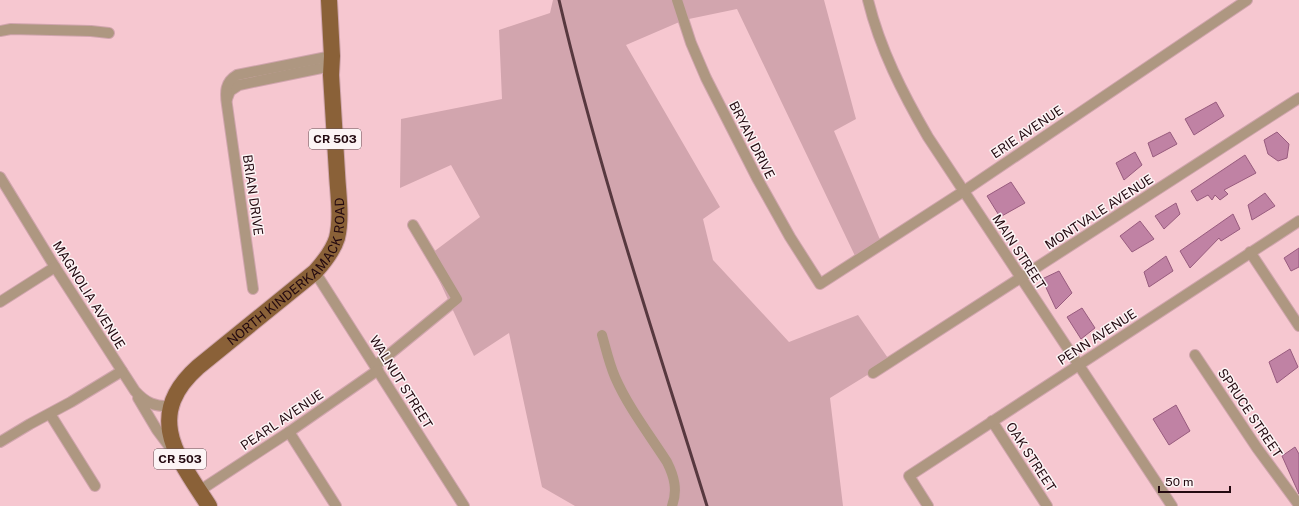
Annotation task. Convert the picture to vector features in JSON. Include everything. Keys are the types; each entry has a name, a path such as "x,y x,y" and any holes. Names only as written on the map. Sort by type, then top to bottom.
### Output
{"main road":[{"name":"NORTH KINDERKAMACK ROAD","path":"209,506 181,462 172,441 170,419 171,406 180,386 189,375 315,272 332,250 336,239 339,200 329,0"}],"street":[{"name":"BRYAN DRIVE","path":"677,0 691,43 706,78 757,178 790,237 820,284"},
{"name":"MAIN STREET","path":"868,0 883,46 901,87 928,137 1172,506"},
{"name":"ERIE AVENUE","path":"820,284 964,191 1247,0"},
{"path":"0,31 11,29 91,31 109,33"},
{"name":"BRIAN DRIVE","path":"253,289 227,105 230,91 239,85 332,61"},
{"name":"MONTVALE AVENUE","path":"874,374 1299,98"},
{"name":"MAGNOLIA AVENUE","path":"0,177 55,267 135,391 148,403 156,406 171,406"},
{"name":"PENN AVENUE","path":"928,506 909,476 1299,221"},
{"name":"PEARL AVENUE","path":"199,491 289,432 377,368 457,299 413,224"},
{"path":"1250,252 1299,326"},
{"path":"0,302 55,267"},
{"name":"WALNUT STREET","path":"315,272 464,506"},
{"path":"602,335 615,377 625,398 672,472 675,487 673,502"},
{"name":"SPRUCE STREET","path":"1195,355 1257,448 1299,505"},
{"path":"0,442 122,371"},
{"path":"128,381 157,430 181,462"},
{"path":"50,414 95,486"},
{"name":"OAK STREET","path":"992,421 1047,506"},
{"path":"289,432 336,506"}],"shaded area":[{"path":"553,0 824,0 856,119 834,131 881,242 857,260 737,9 684,20 626,45 720,207 703,219 713,260 789,342 858,315 890,361 830,398 843,506 575,506 542,487 509,333 474,356 428,256 480,217 451,165 400,188 401,119 502,99 499,30 550,13"}],"building":[{"path":"1216,102 1224,116 1194,135 1185,119"},
{"path":"1170,132 1177,144 1153,157 1148,143"},
{"path":"1277,132 1289,144 1287,158 1278,161 1268,154 1264,140"},
{"path":"1135,152 1142,165 1124,180 1116,163"},
{"path":"1245,155 1256,173 1224,190 1228,194 1220,200 1215,195 1212,200 1208,195 1197,201 1191,191"},
{"path":"1011,182 1025,203 1000,217 987,196"},
{"path":"1265,193 1275,206 1252,220 1248,205"},
{"path":"1176,203 1180,214 1164,229 1155,216"},
{"path":"1233,214 1240,229 1221,241 1219,238 1190,268 1180,251"},
{"path":"1140,221 1154,239 1132,252 1120,236"},
{"path":"1299,248 1299,267 1291,271 1284,258"},
{"path":"1166,256 1173,271 1149,287 1144,272"},
{"path":"1059,271 1072,293 1056,309 1042,279"},
{"path":"1082,308 1095,328 1081,339 1067,317"},
{"path":"1290,349 1298,367 1277,383 1269,362"},
{"path":"1176,405 1190,431 1169,445 1153,419"},
{"path":"1295,447 1299,454 1299,494 1282,456"}],"railway":[{"path":"559,0 610,191 707,506"}]}
